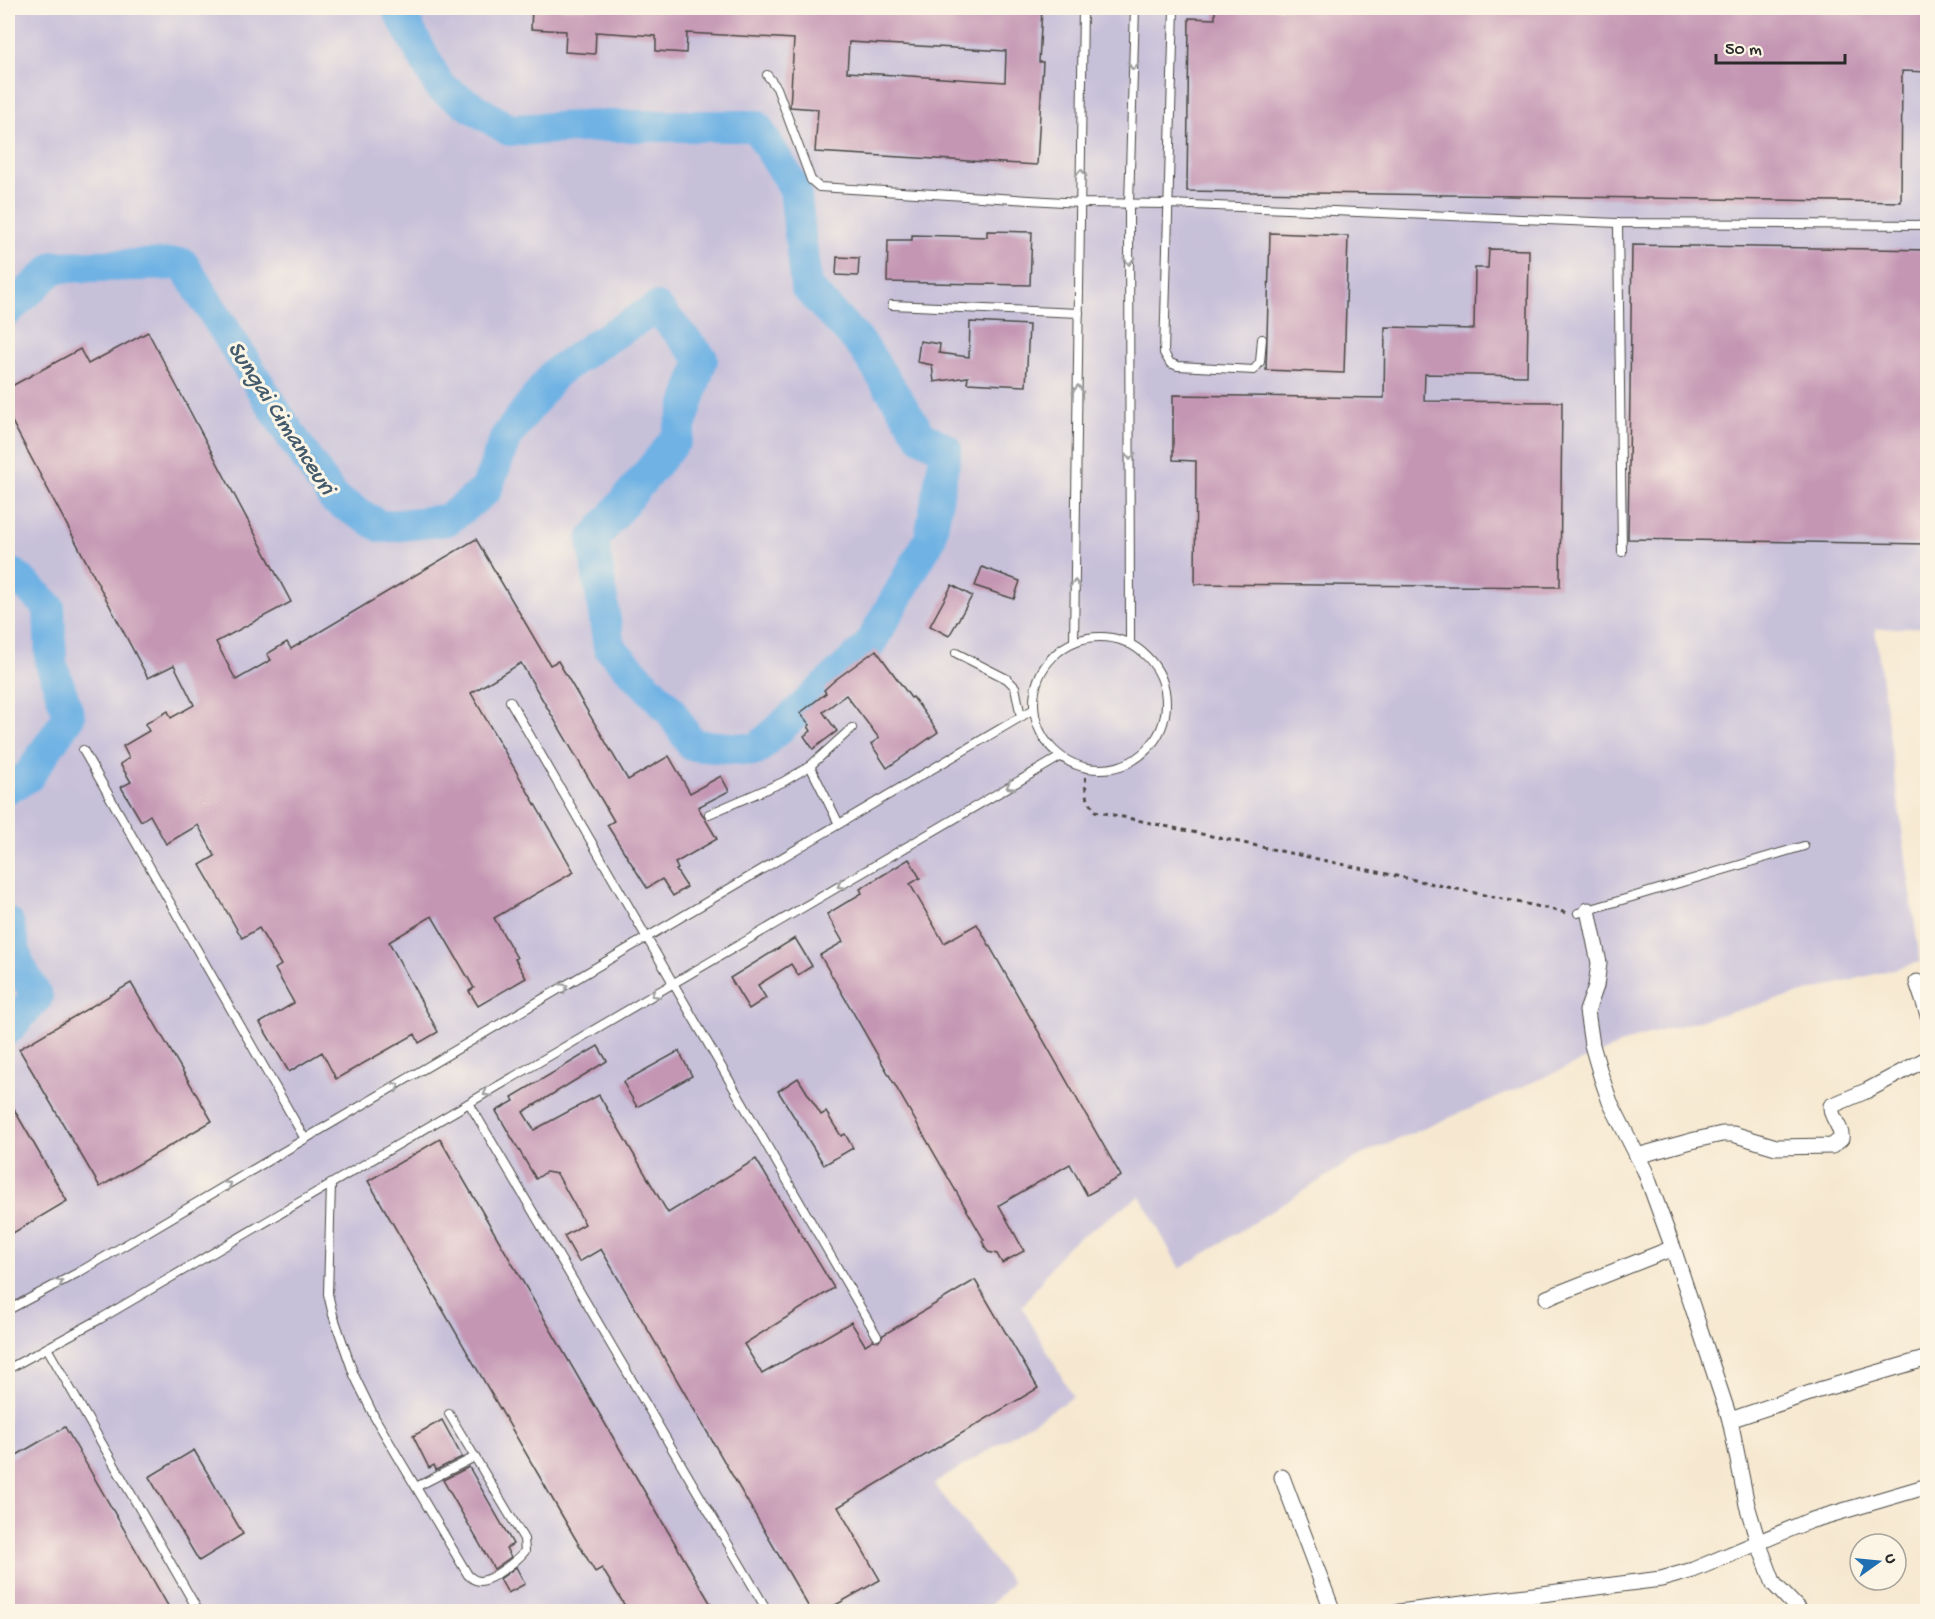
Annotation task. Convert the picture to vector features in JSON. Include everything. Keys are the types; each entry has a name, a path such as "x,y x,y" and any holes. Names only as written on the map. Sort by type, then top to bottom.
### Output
{"street":[{"path":"1583,912 1599,963 1596,986 1587,1011 1590,1035 1610,1102 1645,1171 1673,1248 1730,1420 1758,1542 1774,1584 1801,1611"},
{"path":"1917,982 1928,1015"},
{"path":"1637,1156 1722,1134 1732,1134 1776,1147 1832,1146 1841,1139 1842,1134 1831,1111 1832,1106 1928,1058"},
{"path":"1547,1298 1673,1248"},
{"path":"1730,1420 1819,1390 1928,1358"},
{"path":"1282,1477 1333,1611"},
{"path":"1399,1611 1521,1604 1661,1579 1693,1570 1809,1521 1928,1486"}],"lane":[{"path":"1074,642 1083,8"},
{"path":"1130,644 1129,203 1135,8"},
{"path":"1174,8 1164,353 1170,363 1178,366 1254,370 1260,362 1262,339"},
{"path":"767,75 777,88 811,180 819,188 1080,203 1169,204 1618,223 1928,225"},
{"path":"1618,223 1622,552"},
{"path":"892,305 1079,313"},
{"path":"1102,637 1130,644 1151,661 1164,685 1166,712 1157,739 1138,759 1112,769 1085,768 1060,757 1042,736 1034,709 1037,682 1051,658 1074,642 1102,637"},
{"path":"956,654 1007,680 1015,687 1022,717"},
{"path":"510,701 877,1336"},
{"path":"8,1310 81,1271 1034,709"},
{"path":"709,814 783,782 810,766 852,728"},
{"path":"83,750 305,1139"},
{"path":"8,1369 100,1319 1060,757"},
{"path":"810,766 839,824"},
{"path":"1583,912 1804,846"},
{"path":"469,1103 768,1611"},
{"path":"331,1184 328,1294 354,1375 371,1410 468,1575 474,1580 484,1581 519,1559 525,1551 524,1539 449,1414"},
{"path":"47,1348 199,1611"},
{"path":"416,1487 475,1457"}],"path":[{"path":"1085,768 1086,795 1095,811 1544,908 1583,912"}],"shaded area":[{"path":"8,8 1927,8 1927,627 1875,629 1920,962 1641,1036 1357,1157 1180,1269 1140,1196 1066,1247 1022,1307 1073,1397 934,1484 1012,1583 985,1611 8,1612"}],"building":[{"path":"532,8 1042,8 1039,62 1043,62 1037,165 815,152 818,109 790,107 794,39 687,33 686,53 656,51 656,36 596,32 595,54 565,52 566,31 531,29","holes":["849,42 1006,51 1005,82 847,72"]},
{"path":"1215,8 1928,8 1928,72 1902,71 1901,202 1187,191 1189,18 1215,19"},
{"path":"987,231 1032,232 1030,285 887,282 888,240 912,240 912,235 987,237"},
{"path":"1270,233 1348,236 1344,373 1266,370"},
{"path":"1632,245 1928,250 1928,544 1628,539"},
{"path":"1489,249 1529,250 1527,376 1425,374 1424,401 1562,402 1560,587 1195,584 1196,461 1173,460 1173,395 1384,398 1385,327 1474,329 1475,268 1488,268"},
{"path":"837,257 859,258 858,276 836,275"},
{"path":"970,322 1029,325 1026,386 967,383 968,377 934,382 932,365 917,362 920,341 940,344 939,353 969,357"},
{"path":"148,332 291,602 216,642 236,680 271,660 267,654 287,642 291,649 476,539 550,665 558,661 628,780 669,756 690,793 721,776 729,791 698,807 717,839 675,863 678,869 676,870 687,887 673,896 662,879 647,888 607,825 614,821 521,663 471,693 574,872 494,918 526,978 478,1006 469,991 474,988 432,916 389,942 438,1032 419,1043 415,1034 336,1079 322,1052 289,1072 260,1023 294,1003 275,969 281,965 259,928 242,938 200,865 215,856 198,825 166,844 150,815 141,821 121,787 131,782 120,764 129,758 123,746 149,731 145,724 168,711 171,718 194,705 174,665 148,678 8,414 8,388 80,349 88,364"},
{"path":"982,567 1020,581 1014,599 975,586"},
{"path":"952,585 972,596 949,636 930,626"},
{"path":"876,650 938,732 887,768 871,744 879,738 846,695 823,712 837,731 813,749 804,736 811,731 808,726 810,725 800,713 826,693 824,690 835,680"},
{"path":"909,859 920,878 910,884 944,943 977,924 1121,1176 1087,1195 1070,1164 999,1205 1024,1251 1002,1263 997,1254 988,1252 982,1241 984,1240 820,955 843,942 827,914 862,893 860,889"},
{"path":"795,938 812,966 798,975 791,964 758,985 766,998 749,1009 730,978"},
{"path":"131,983 212,1121 100,1187 19,1049"},
{"path":"598,1046 607,1061 523,1112 534,1130 599,1095 668,1213 756,1159 834,1288 744,1344 762,1374 851,1322 865,1345 873,1340 879,1341 883,1335 975,1280 1038,1388 838,1507 880,1580 825,1611 811,1611 601,1249 579,1262 564,1236 585,1224 557,1174 546,1172 536,1179 496,1111 514,1101 512,1097"},
{"path":"679,1051 692,1076 637,1107 623,1082"},
{"path":"798,1078 821,1115 826,1112 841,1136 845,1134 853,1148 824,1165 778,1091"},
{"path":"8,1099 67,1201 8,1236"},
{"path":"440,1139 715,1611 628,1611 602,1568 595,1572 571,1531 368,1181"},
{"path":"442,1420 462,1457 436,1470 434,1465 429,1468 413,1436"},
{"path":"65,1427 171,1611 8,1611 8,1460"},
{"path":"194,1450 243,1534 199,1561 149,1477"},
{"path":"469,1467 513,1544 506,1548 511,1557 494,1569 443,1480"},
{"path":"516,1567 525,1584 508,1593 500,1579"}],"waterway":[{"name":"Sungai Cimanceuri","path":"8,310 55,267 183,264 292,437 334,499 382,527 447,520 486,490 506,437 555,373 600,342 657,308 702,359 676,439 593,540 609,647 670,710 692,745 756,750 868,647 930,539 946,449 921,436 862,345 806,287 795,189 756,126 602,126 509,130 440,87 397,8"},
{"name":"Sungai Cimanceuri","path":"8,573 15,575 49,607 51,663 69,716 28,777 8,788"},
{"name":"Sungai Cimanceuri","path":"8,923 18,963 37,997 8,1029"}]}
